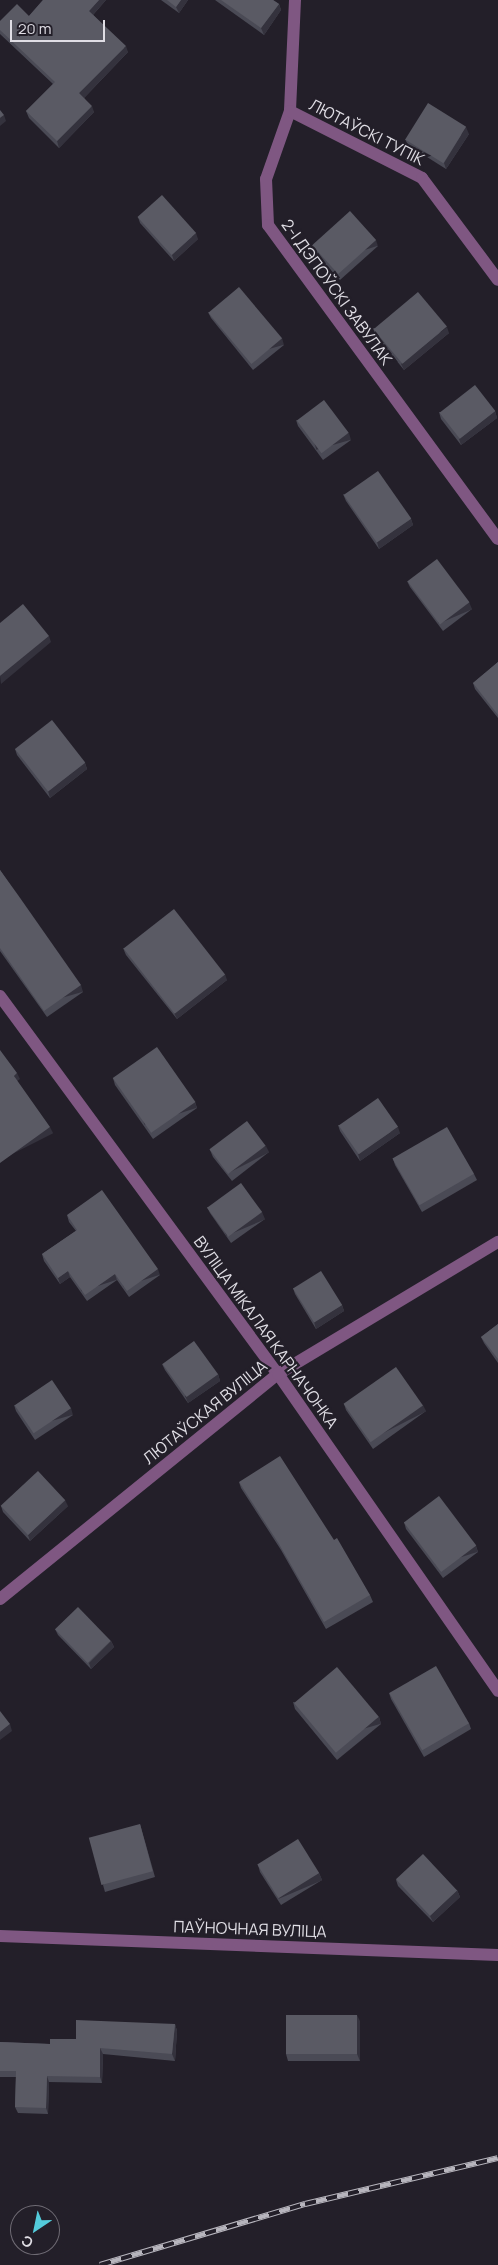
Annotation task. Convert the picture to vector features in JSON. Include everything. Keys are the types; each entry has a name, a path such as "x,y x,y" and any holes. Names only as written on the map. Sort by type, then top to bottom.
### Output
{"street":[{"name":"2-І ДЭПОЎСКІ ЗАВУЛАК","path":"295,0 290,112 266,179 268,225 498,539"},
{"name":"ЛЮТАЎСКІ ТУПІК","path":"290,112 422,178 498,280"},
{"name":"ВУЛІЦА МІКАЛАЯ КАРНАЧОНКА","path":"0,996 278,1374 498,1691"},
{"name":"ЛЮТАЎСКАЯ ВУЛІЦА","path":"0,1599 278,1374 498,1242"},
{"name":"ПАЎНОЧНАЯ ВУЛІЦА","path":"0,1936 498,1955"}],"building":[{"path":"43,0 99,0 89,11 126,46 79,93 92,106 57,141 26,111 55,82 0,30 0,21 17,4 29,16"},
{"path":"167,0 181,0 176,7"},
{"path":"221,0 273,0 279,4 261,28"},
{"path":"428,103 466,127 443,163 405,139"},
{"path":"0,110 4,115 0,118"},
{"path":"162,195 196,233 172,255 137,217"},
{"path":"350,211 376,240 338,274 312,245"},
{"path":"239,287 282,338 251,364 208,313"},
{"path":"418,292 447,326 402,364 374,329"},
{"path":"475,385 495,411 460,439 440,413"},
{"path":"324,400 349,433 322,453 297,420"},
{"path":"378,471 411,519 377,543 344,495"},
{"path":"437,559 469,602 440,624 407,581"},
{"path":"23,604 49,636 0,676 0,623"},
{"path":"498,662 498,715 473,683"},
{"path":"52,720 85,763 48,791 15,749"},
{"path":"0,870 81,985 44,1011 0,948"},
{"path":"174,909 225,974 175,1014 124,948"},
{"path":"157,1047 195,1102 151,1133 113,1078"},
{"path":"0,1050 17,1073 14,1076 50,1127 0,1163"},
{"path":"378,1098 398,1127 359,1154 339,1126"},
{"path":"247,1121 266,1146 228,1174 209,1149"},
{"path":"447,1127 474,1174 419,1205 392,1158"},
{"path":"241,1183 262,1212 228,1237 207,1208"},
{"path":"102,1190 158,1269 127,1291 115,1274 85,1295 68,1271 58,1278 42,1254 77,1230 67,1215"},
{"path":"321,1271 342,1305 314,1322 293,1288"},
{"path":"498,1324 498,1359 481,1337"},
{"path":"194,1341 218,1374 187,1397 162,1364"},
{"path":"396,1367 423,1406 371,1442 344,1404"},
{"path":"52,1380 71,1408 34,1433 15,1405"},
{"path":"280,1456 334,1540 337,1538 370,1595 324,1622 279,1544 239,1482"},
{"path":"38,1471 65,1500 28,1535 1,1506"},
{"path":"439,1496 476,1546 441,1572 404,1522"},
{"path":"78,1607 111,1641 88,1663 55,1629"},
{"path":"436,1666 469,1723 422,1750 389,1693"},
{"path":"337,1667 379,1717 336,1753 294,1703"},
{"path":"0,1711 10,1724 0,1732"},
{"path":"140,1824 153,1871 101,1885 89,1838"},
{"path":"298,1839 319,1873 278,1898 257,1864"},
{"path":"423,1854 457,1891 430,1916 396,1879"},
{"path":"286,2015 357,2015 357,2054 286,2054"},
{"path":"76,2020 175,2024 172,2054 100,2048 100,2077 47,2076 46,2108 15,2107 16,2071 0,2071 0,2042 50,2044 50,2039 76,2039"}],"railway":[{"path":"100,2265 305,2204 498,2158"}]}
